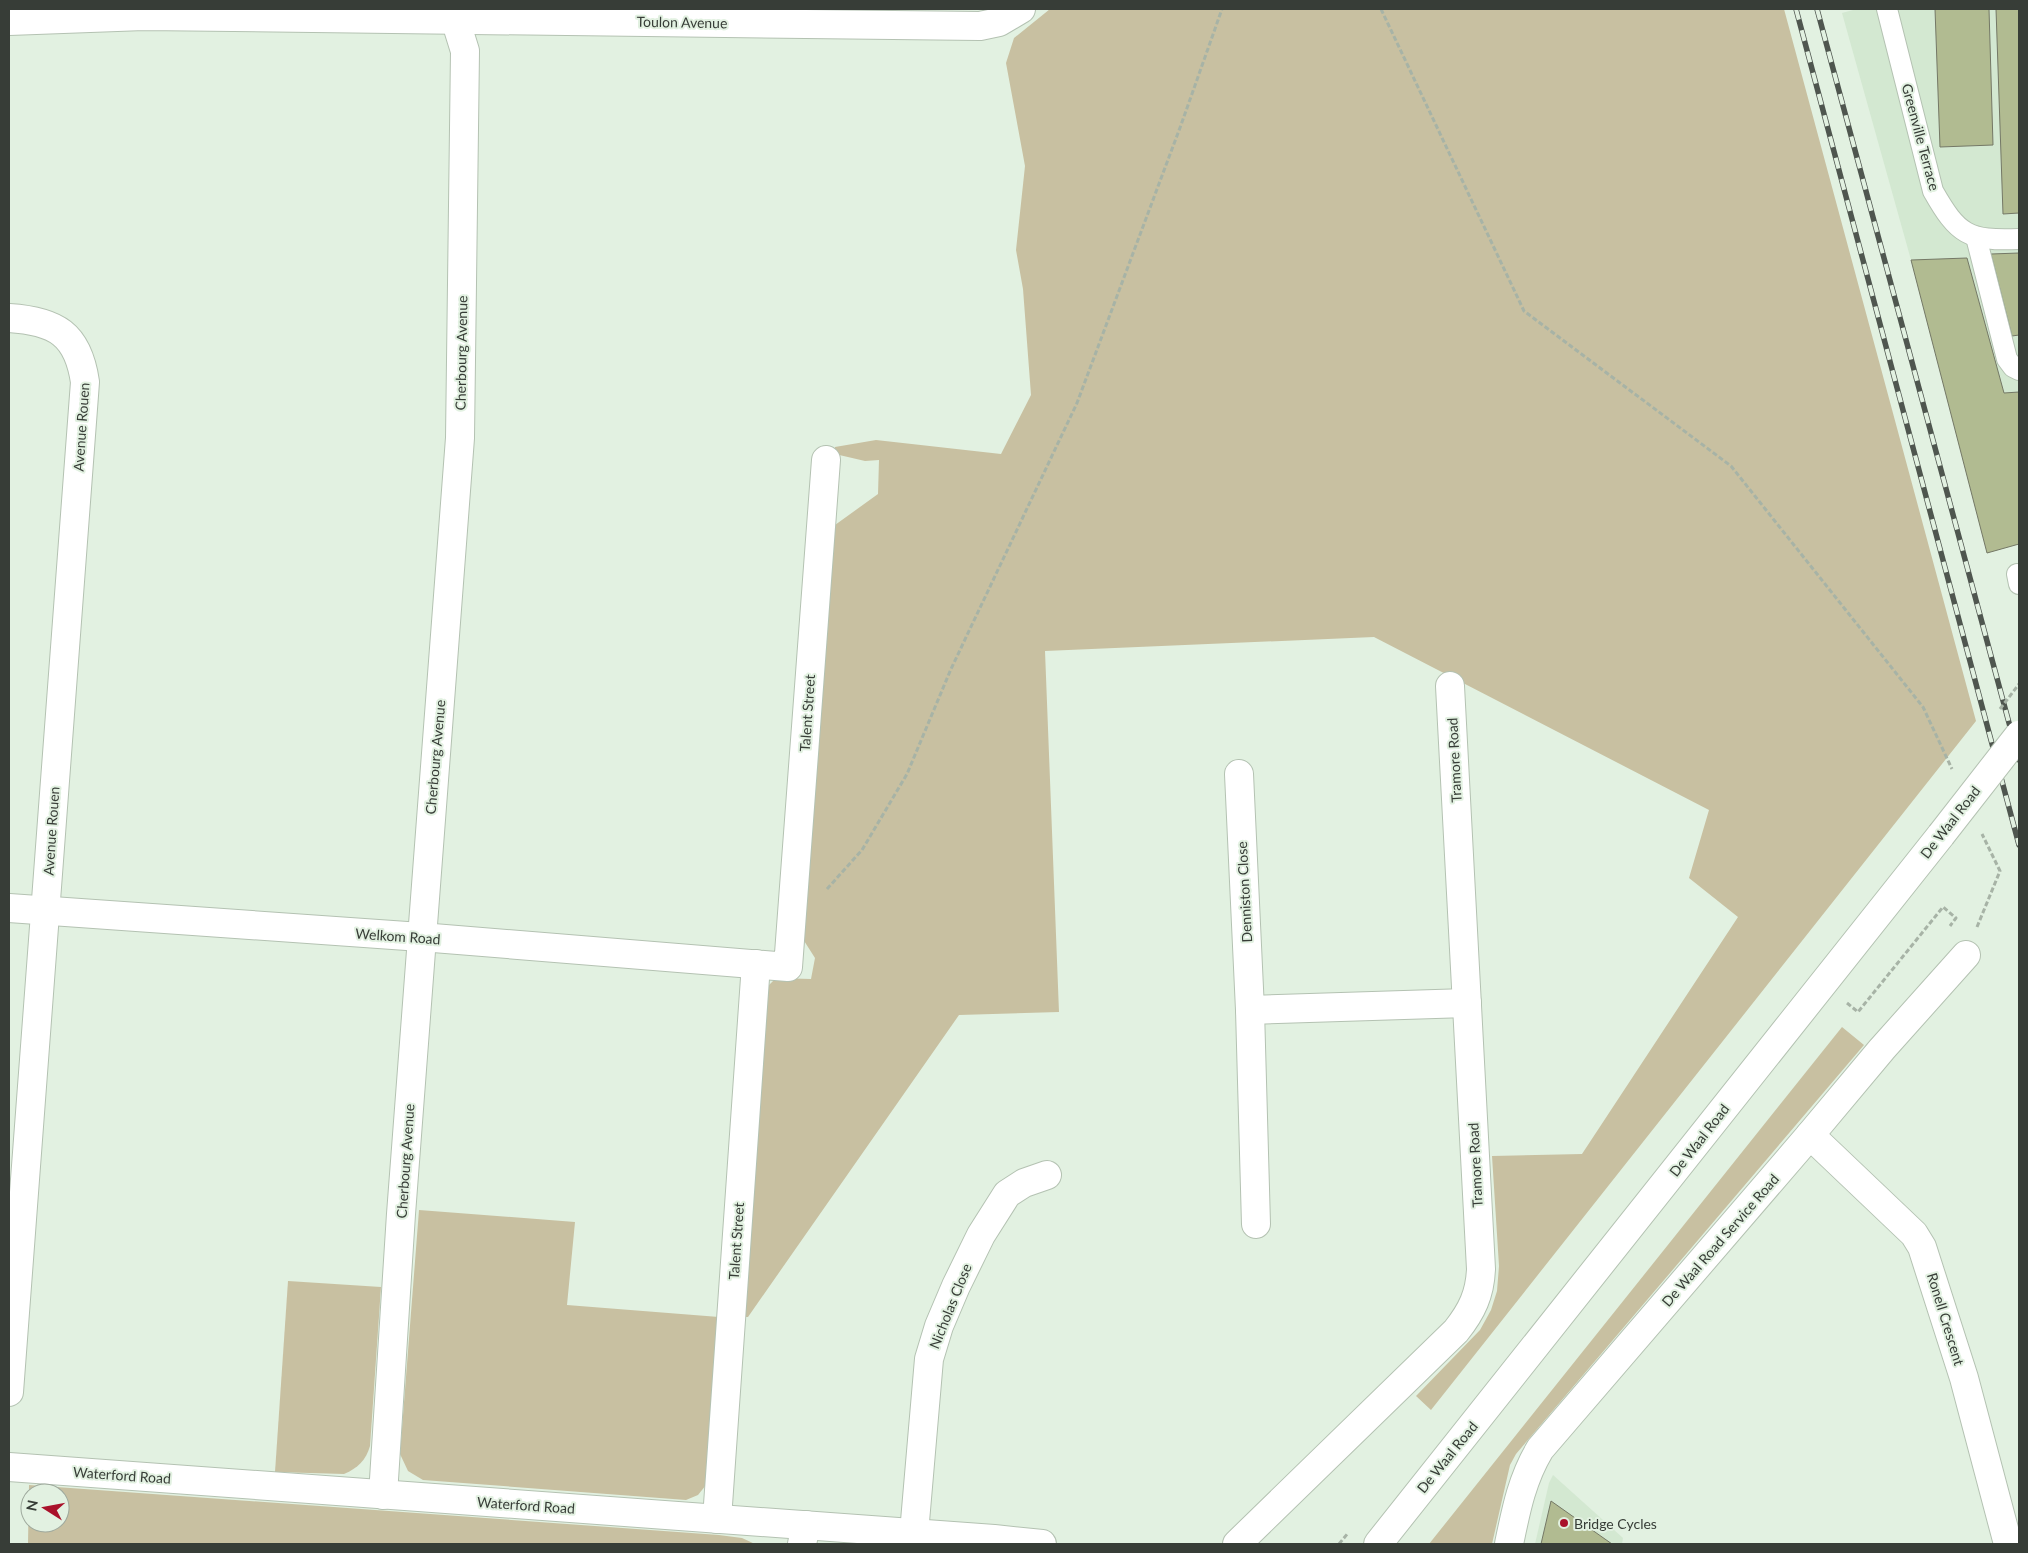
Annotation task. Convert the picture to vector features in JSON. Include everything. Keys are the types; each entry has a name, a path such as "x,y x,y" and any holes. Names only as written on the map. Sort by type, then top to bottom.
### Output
{"street":[{"name":"Toulon Avenue","path":"9,21 144,16 454,14 980,26 999,22 1021,9"},
{"name":"Cherbourg Avenue","path":"383,1495 421,937 460,438 465,51 454,14"},
{"name":"Avenue Rouen","path":"9,318 46,324 62,332 75,346 82,362 85,382 9,1392"},
{"name":"Talent Street","path":"788,967 826,460"},
{"name":"Tramore Road","path":"1237,1544 1456,1330 1468,1317 1476,1302 1480,1286 1481,1269 1450,686"},
{"name":"De Waal Road","path":"1378,1544 2019,735"},
{"name":"Denniston Close","path":"1239,774 1250,1010 1256,1224"},
{"name":"Welkom Road","path":"9,908 421,937 788,967"},
{"name":"De Waal Road Service Road","path":"1508,1544 1520,1491 1529,1468 1540,1449 1882,1049 1966,955"},
{"name":"Talent Street","path":"717,1519 756,964"},
{"path":"1250,1010 1467,1003"},
{"name":"Ronell Crescent","path":"1810,1135 1914,1234 1922,1247 1964,1378 2008,1544"},
{"name":"Nicholas Close","path":"914,1533 929,1359 939,1326 981,1235 1007,1194 1024,1183 1048,1175"},
{"name":"Waterford Road","path":"9,1467 717,1519 804,1535 914,1533 1042,1544"}],"lane":[{"name":"Greenville Terrace","path":"1887,9 1933,191 1956,226 1976,237 1989,240 2019,239"},
{"path":"1976,237 2007,359 2013,367 2019,370"}],"path":[{"path":"791,918 817,900 862,850 907,774 952,669 1078,403 1222,9"},
{"path":"1381,9 1524,312 1731,466 1923,707 1955,776"},
{"path":"1966,955 2000,871 1979,828"},
{"path":"1847,1003 1858,1012 1943,907 1956,918 1944,934"}],"shaded area":[{"path":"1050,9 1784,9 1976,721 1431,1410 1416,1396 1480,1330 1491,1310 1497,1291 1499,1266 1492,1156 1582,1154 1738,917 1689,878 1709,810 1374,637 1045,651 1059,1012 959,1015 748,1317 741,1317 767,987 776,978 811,979 815,958 801,936 835,525 878,494 879,460 865,461 835,454 835,447 876,440 1001,454 1031,395 1023,289 1016,250 1025,166 1006,63 1014,38"},
{"path":"1857,9 2019,9 2019,544 1987,553 1911,260 1842,13"},
{"path":"1842,1027 1864,1045 1516,1454 1510,1465 1492,1544 1429,1544"},
{"path":"419,1210 575,1222 567,1305 719,1317 706,1485 698,1495 686,1500 423,1480 408,1471 400,1454"},
{"path":"288,1281 381,1287 370,1446 361,1463 344,1474 275,1472"},
{"path":"1553,1475 1623,1538 1622,1544 1535,1544 1549,1483"},
{"path":"70,1488 719,1535 742,1538 755,1544 28,1544 28,1533 70,1533"}],"building":[{"path":"1935,9 1989,9 1993,145 1940,147"},
{"path":"1996,9 2019,9 2019,213 2003,214"},
{"path":"2019,253 2019,335 2012,336 1991,254"},
{"path":"1967,258 2004,393 2019,392 2019,544 1987,553 1911,260"},
{"name":"Bridge Cycles","path":"1551,1501 1612,1544 1541,1544"}],"railway":[{"path":"1796,9 2019,845"},
{"path":"1817,9 2019,760"}],"place":[{"name":"Bridge Cycles","path":"1564,1523"}]}
